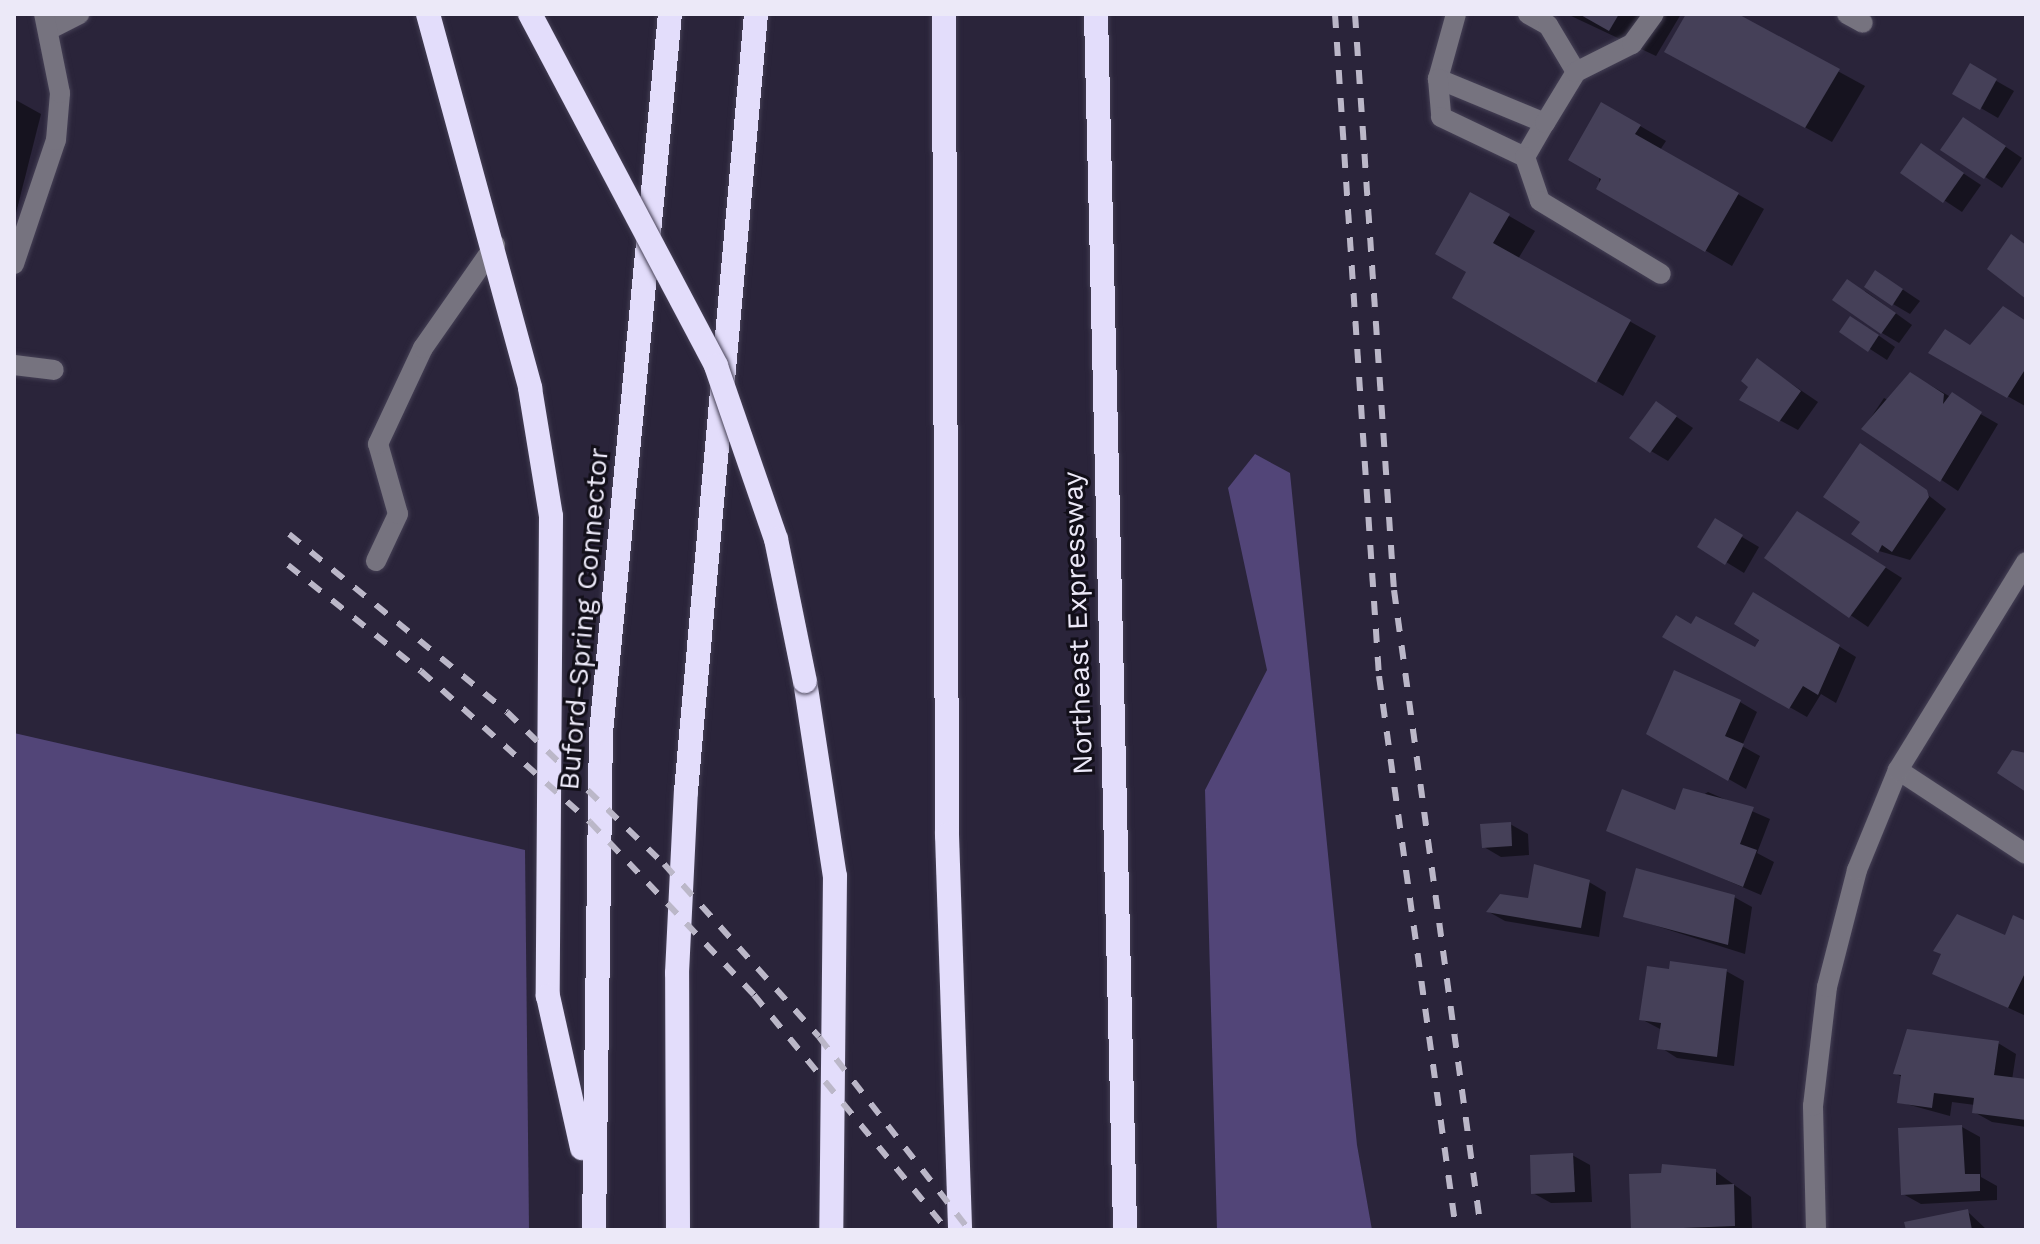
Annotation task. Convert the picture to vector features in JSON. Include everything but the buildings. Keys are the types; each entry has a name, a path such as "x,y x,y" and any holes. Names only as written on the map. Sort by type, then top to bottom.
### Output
{"highway":[{"path":"428,14 495,245 530,388 551,516 548,996 591,1186"},
{"path":"530,14 716,366 776,539 805,681 835,876 831,1230"},
{"name":"Buford-Spring Connector","path":"594,1230 591,1186 601,733 670,14"},
{"path":"678,1230 677,973 686,791 756,14"},
{"path":"944,14 947,835 960,1230"},
{"name":"Northeast Expressway","path":"1096,14 1125,1230"}],"street":[{"path":"14,264 56,140 60,93 47,22 79,14"},
{"path":"1456,14 1438,79 1441,117 1525,157 1540,201 1661,274"},
{"path":"1528,14 1548,25 1576,72"},
{"path":"1525,157 1576,72 1632,44 1654,14"},
{"path":"1438,79 1545,123"},
{"path":"376,561 398,514 378,444 423,348 495,245"},
{"path":"14,365 54,370"},
{"path":"1816,1230 1813,1106 1827,987 1857,870 1898,770 2026,562"},
{"path":"1898,770 2026,854"}],"shaded area":[{"path":"1255,454 1290,473 1357,1145 1372,1230 1217,1230 1205,790 1267,670 1228,488"},
{"path":"14,733 525,850 529,1230 14,1230"}],"railway":[{"path":"1335,14 1379,676 1456,1230"},
{"path":"1355,14 1394,590 1481,1230"},
{"path":"289,534 507,712 664,864 819,1037 969,1230"},
{"path":"288,565 421,671 590,822 754,995 947,1230"}]}
